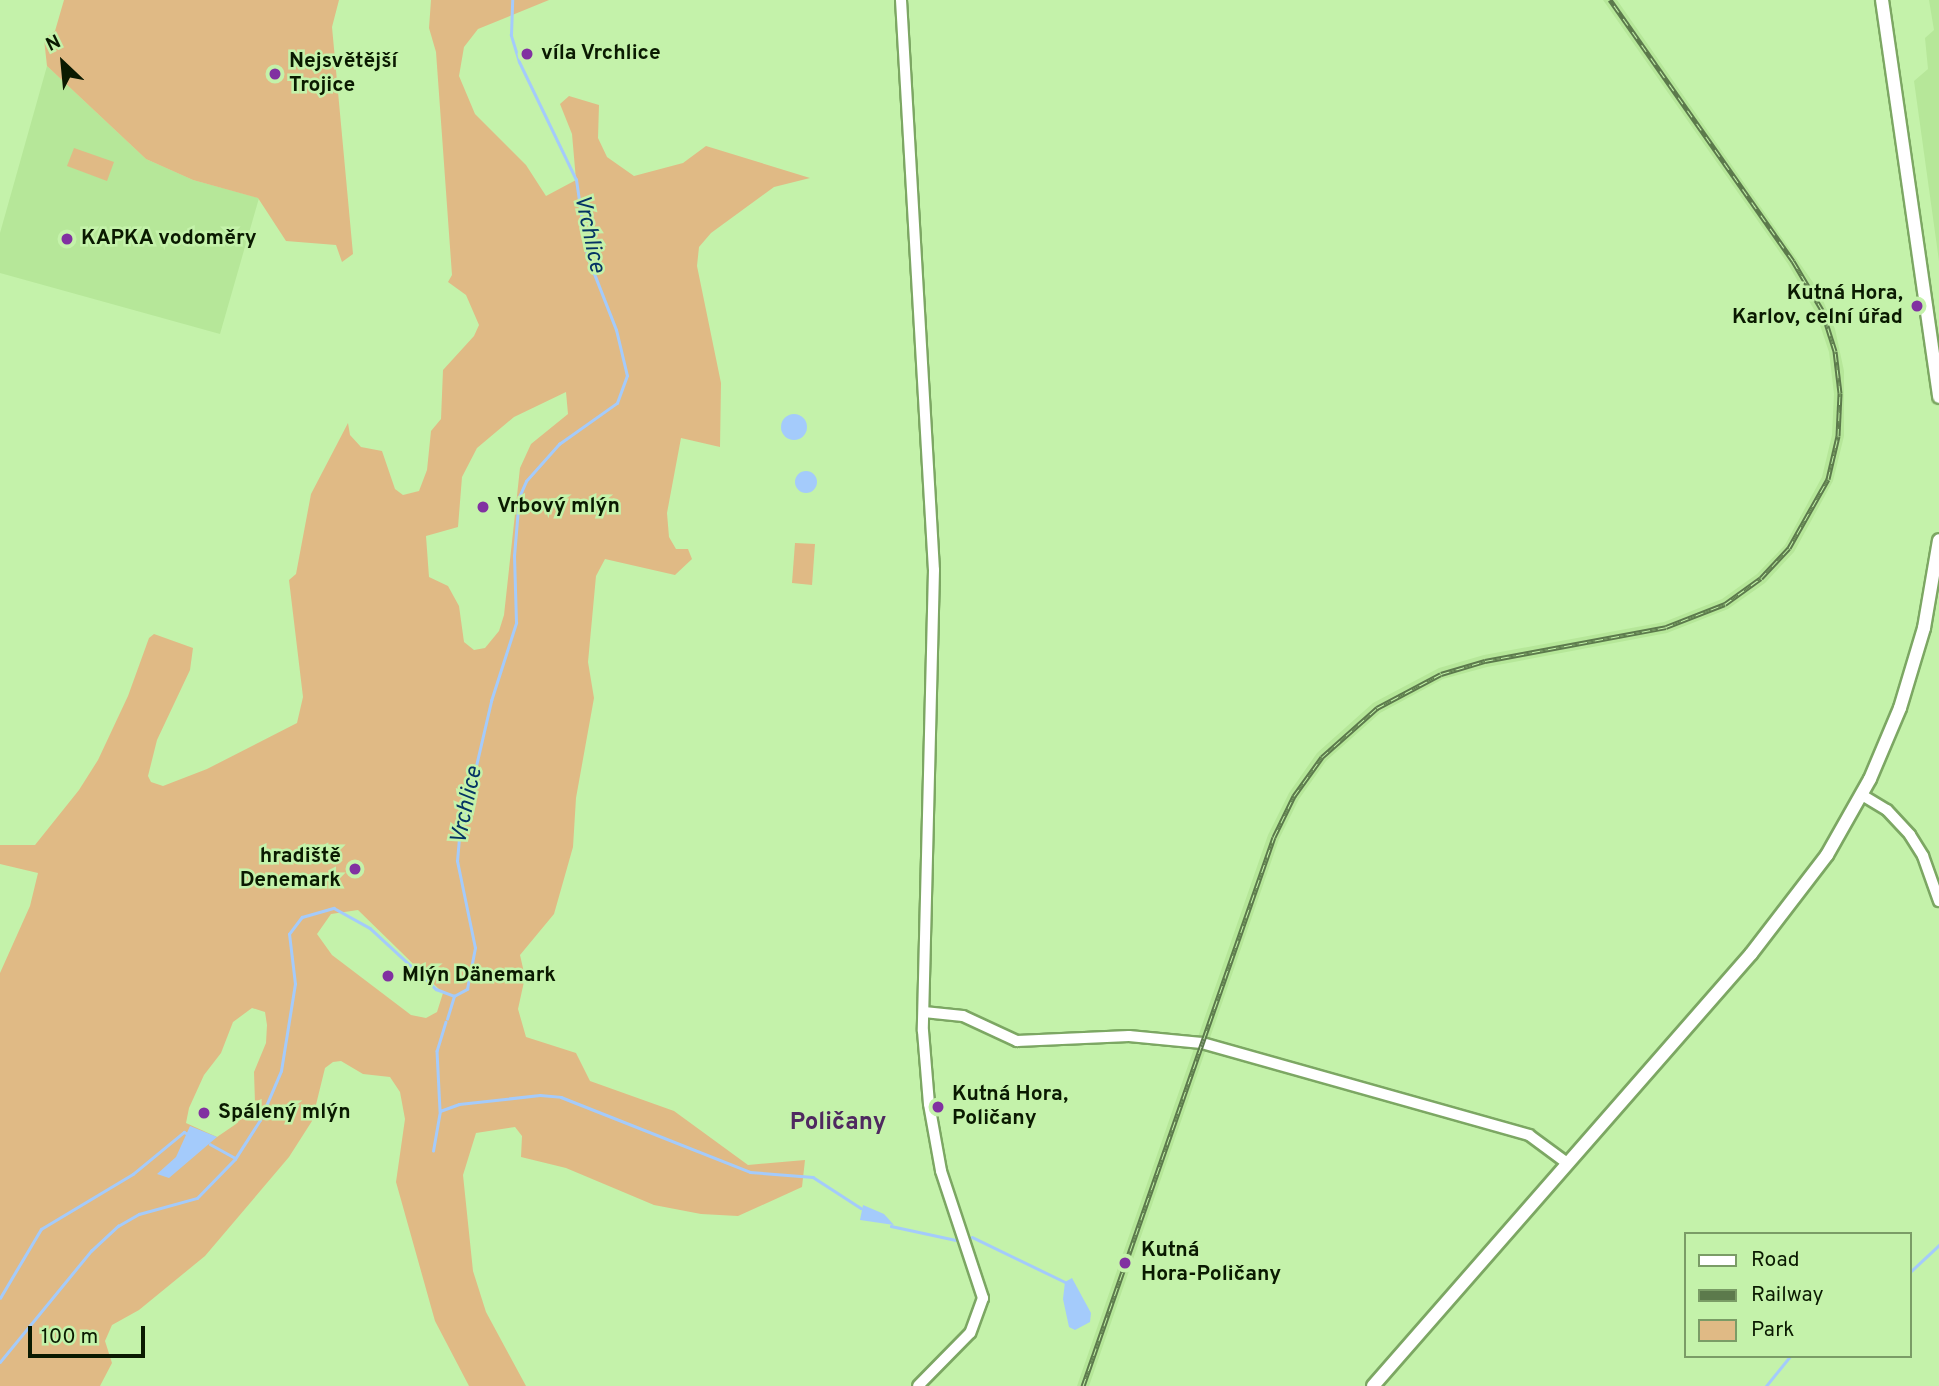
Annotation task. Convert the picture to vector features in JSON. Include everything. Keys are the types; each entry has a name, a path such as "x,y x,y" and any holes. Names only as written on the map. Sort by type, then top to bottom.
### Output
{"main road":[{"path":"1882,0 1939,397"},
{"path":"1373,1386 1783,916 1827,855 1862,795 1909,681 1924,628 1939,540"}],"street":[{"path":"901,0 934,558 924,1012 934,1135 983,1306 970,1333 918,1386"},
{"path":"1862,795 1887,810 1910,835 1923,856 1939,901"},
{"path":"924,1012 963,1016 1017,1041 1129,1035 1202,1043 1529,1135 1567,1163"}],"shaded area":[{"path":"1603,0 1617,0 1819,291 1835,329 1844,371 1844,436 1833,481 1794,552 1765,583 1728,609 1667,633 1487,667 1443,679 1380,713 1326,761 1299,799 1279,839 1089,1386 1077,1386 1268,835 1289,793 1317,753 1373,703 1439,668 1484,655 1664,622 1722,599 1757,574 1785,545 1822,477 1832,435 1834,394 1829,352 1816,313 1788,264"},
{"path":"1929,0 1939,0 1939,261 1914,81 1928,69 1925,38 1934,30"},
{"path":"47,66 146,159 193,180 259,198 220,334 0,273 0,233"}],"green space":[{"path":"64,0 339,0 332,27 353,254 342,262 336,245 286,241 258,198 193,180 146,159 47,66 44,39 55,31"},
{"path":"431,0 549,0 478,29 464,47 459,76 475,114 526,165 546,196 576,180 572,134 560,104 569,96 599,105 598,138 607,157 634,176 683,163 706,146 810,178 774,187 711,233 699,247 697,266 721,383 720,447 681,438 667,513 669,537 676,549 688,549 692,559 675,575 605,559 596,576 588,662 594,698 576,798 573,847 554,914 520,955 525,977 518,1009 526,1037 576,1053 590,1081 674,1111 748,1165 805,1160 802,1187 738,1216 701,1214 654,1205 566,1168 521,1157 522,1136 515,1127 476,1133 463,1175 473,1271 486,1312 526,1386 469,1386 435,1321 396,1182 405,1119 400,1092 390,1077 363,1074 341,1061 333,1062 325,1068 312,1121 289,1157 205,1256 139,1310 112,1325 105,1341 112,1363 100,1386 0,1386 0,973 30,906 38,873 0,864 0,845 35,845 79,790 98,760 128,696 149,638 154,634 193,648 190,670 157,740 148,776 151,782 163,786 207,769 297,723 303,697 289,580 296,574 311,494 348,423 350,435 361,447 382,451 395,489 403,495 419,491 427,470 431,431 441,419 443,370 474,336 479,325 466,295 448,282 452,275 436,52 429,28","holes":["566,392 568,414 531,444 520,468 504,615 499,631 485,648 474,650 464,642 459,606 448,586 429,577 426,536 458,527 462,477 477,448 514,417","358,910 443,993 437,1012 426,1018 411,1015 332,955 317,934 331,914","252,1008 265,1012 266,1043 254,1072 255,1103 236,1124 217,1137 186,1123 189,1108 204,1075 221,1053 233,1022"]},
{"path":"74,148 114,162 107,181 67,166"},
{"path":"795,543 815,544 812,585 792,583"}],"water":[{"path":"794,414 803,418 807,427 803,436 794,440 785,436 781,427 785,418"},
{"path":"806,471 814,474 817,482 814,490 806,493 798,490 795,482 798,474"},
{"path":"190,1126 217,1137 169,1178 157,1174 176,1157"},
{"path":"863,1205 884,1214 894,1225 860,1220"},
{"path":"1072,1278 1091,1313 1090,1322 1075,1330 1069,1327 1063,1299 1065,1282"}],"waterway":[{"name":"Vrchlice","path":"0,1362 91,1251 118,1226 139,1214 197,1198 235,1159 260,1120 281,1071 295,984 289,934 302,917 334,908 370,928 436,989 454,996 467,989 475,948 457,861 459,839 491,701 516,623 514,556 519,497 526,481 559,444 617,403 627,376 616,330 587,256 576,180 519,62 511,35 512,0"},
{"path":"447,1019 454,996"},
{"path":"446,1022 437,1051 440,1111 459,1104 540,1095 561,1097 750,1172 813,1177 861,1208"},
{"path":"433,1151 440,1111"},
{"path":"0,1298 41,1229 133,1174 184,1132 188,1134"},
{"path":"210,1144 235,1158"},
{"path":"891,1226 956,1240"},
{"path":"972,1237 1065,1282"},
{"path":"1911,1271 1939,1245"},
{"path":"1766,1386 1788,1358"}],"railway":[{"path":"1083,1386 1274,837 1294,796 1322,757 1377,708 1441,674 1485,661 1666,627 1725,604 1761,578 1789,548 1828,479 1838,436 1840,393 1835,351 1822,310 1793,261 1610,0"}],"place":[{"name":"víla Vrchlice","path":"527,54"},
{"name":"Nejsvětější Trojice","path":"275,74"},
{"name":"KAPKA vodoměry","path":"67,239"},
{"name":"Kutná Hora, Karlov, celní úřad","path":"1917,306"},
{"name":"Vrbový mlýn","path":"483,507"},
{"name":"hradiště Denemark","path":"355,869"},
{"name":"Mlýn Dänemark","path":"388,976"},
{"name":"Kutná Hora, Poličany","path":"938,1107"},
{"name":"Spálený mlýn","path":"204,1113"},
{"name":"Kutná Hora-Poličany","path":"1125,1263"}],"district":[{"name":"Poličany","path":"838,1124"}]}
